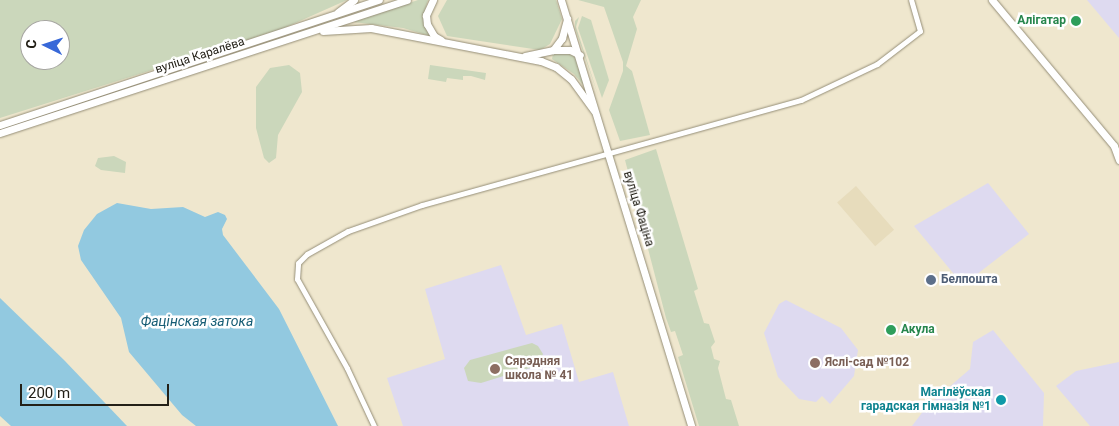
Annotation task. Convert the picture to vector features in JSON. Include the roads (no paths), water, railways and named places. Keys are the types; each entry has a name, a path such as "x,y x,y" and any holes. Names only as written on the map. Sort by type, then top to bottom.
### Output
{"main road":[{"path":"331,17 354,0"},
{"name":"вуліца Каралёва","path":"0,125 379,0"},
{"name":"вуліца Каралёва","path":"0,133 407,0"},
{"path":"433,0 426,15 427,24 434,36 448,44"},
{"name":"вуліца Фаціна","path":"561,0 580,54 597,116 692,426"},
{"path":"985,0 994,1 1116,147 1119,160"},
{"path":"553,50 562,38 567,18"},
{"path":"313,31 370,28 448,44 522,56 556,67 571,80 597,116"},
{"path":"522,56 553,50 570,50 580,54"}],"street":[{"path":"374,426 347,368 298,279 298,263 307,254 348,231 422,205 801,100 844,82 877,64 920,30 911,0"}],"water":[{"name":"Фацінская затока","path":"117,203 151,209 183,207 205,217 218,212 225,215 227,219 222,229 223,235 279,309 338,426 196,426 182,415 129,352 121,318 81,260 78,246 84,230 97,214"},
{"path":"0,298 64,360 127,426 11,426 0,416"}],"place":[{"name":"Алігатар","path":"1076,21"},
{"name":"Белпошта","path":"931,280"},
{"name":"Акула","path":"891,330"},
{"name":"Яслі-сад №102","path":"815,363"},
{"name":"Сярэдняя школа № 41","path":"495,369"},
{"name":"Магілёўская гарадская гімназія №1","path":"1001,400"}]}
